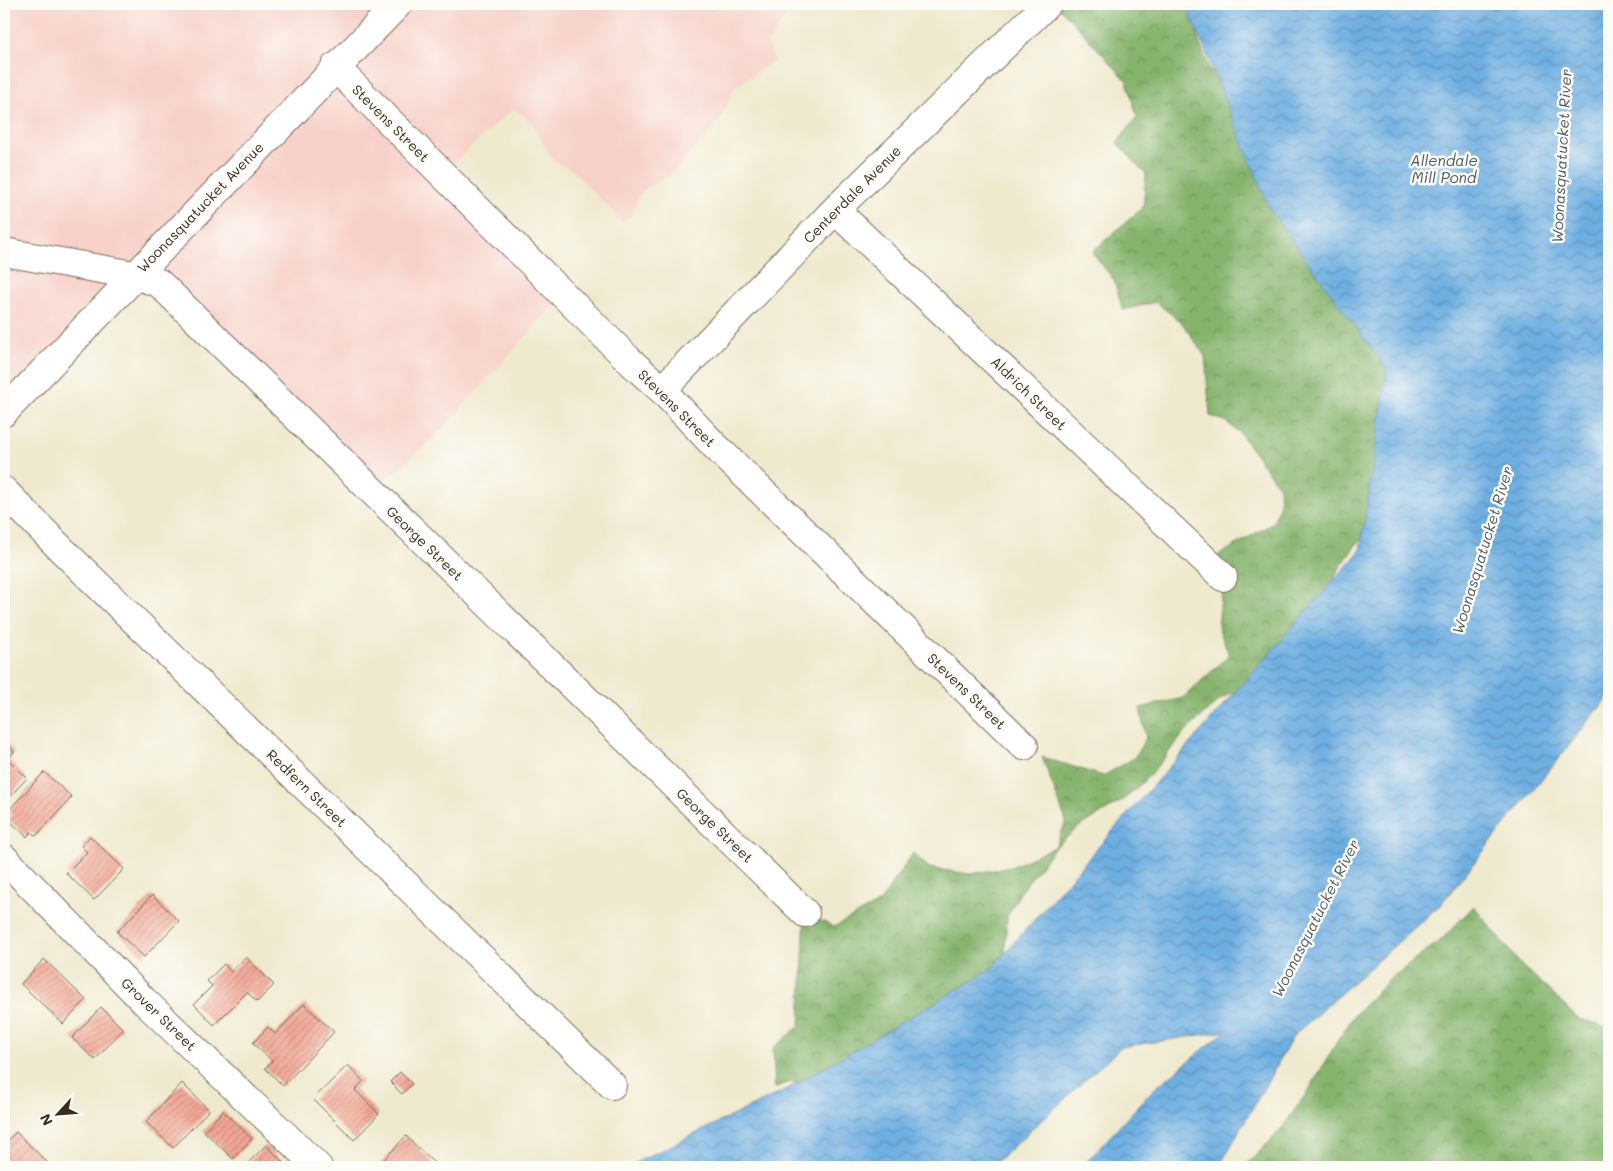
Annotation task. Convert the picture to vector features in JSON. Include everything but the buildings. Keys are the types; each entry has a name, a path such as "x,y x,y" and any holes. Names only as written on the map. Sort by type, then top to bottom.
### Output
{"street":[{"name":"Woonasquatucket Avenue","path":"4,412 58,358 134,275 398,4"},
{"name":"Centerdale Avenue","path":"662,390 835,210 1047,4"},
{"name":"Stevens Street","path":"335,67 619,350 662,390 714,445 1024,746"},
{"name":"Aldrich Street","path":"835,210 1223,577"},
{"name":"George Street","path":"4,252 134,275 159,282 806,913"},
{"name":"Redfern Street","path":"4,491 70,558 612,1085"},
{"name":"Grover Street","path":"4,858 144,1001 318,1167"}],"shaded area":[{"path":"4,4 790,4 791,8 768,42 774,61 734,88 721,119 670,176 648,187 639,194 632,215 622,222 571,169 553,161 532,122 513,109 452,164 452,172 566,292 434,438 382,483 145,270 4,412"}],"green space":[{"path":"1062,4 1191,4 1199,42 1209,68 1402,285 1382,519 1357,543 1337,572 1316,626 1278,671 1222,698 1186,731 1150,775 1125,799 1079,827 1055,847 1066,821 1042,757 1103,776 1134,758 1146,738 1140,708 1183,698 1229,655 1218,627 1223,577 1214,558 1273,523 1280,504 1279,487 1240,433 1225,421 1210,416 1205,356 1182,323 1156,302 1123,310 1114,280 1092,252 1143,207 1146,174 1117,143 1137,117 1127,81 1059,7"},
{"path":"1055,847 1021,891 1007,917 1005,950 1006,988 818,1081 787,1083 775,1088 773,1048 800,1026 805,913 834,927 880,902 913,853 929,868 970,874 1011,867"},
{"path":"1474,906 1521,965 1577,1018 1605,1027 1609,1033 1609,1167 1244,1167 1279,1132 1309,1090 1356,1013 1390,979 1442,939"}],"water":[{"name":"Allendale Mill Pond","path":"1186,4 1609,4 1609,696 1440,905 1294,1035 1219,1167 1082,1167 1153,1090 1226,1031 1121,1047 991,1167 909,1167 890,1164 867,1167 627,1167 789,1088 989,971 1360,551 1387,370 1270,210"}],"water label":[{"name":"Woonasquatucket River","path":"1561,156"},
{"name":"Woonasquatucket River","path":"1482,550"},
{"name":"Woonasquatucket River","path":"1315,918"}]}
